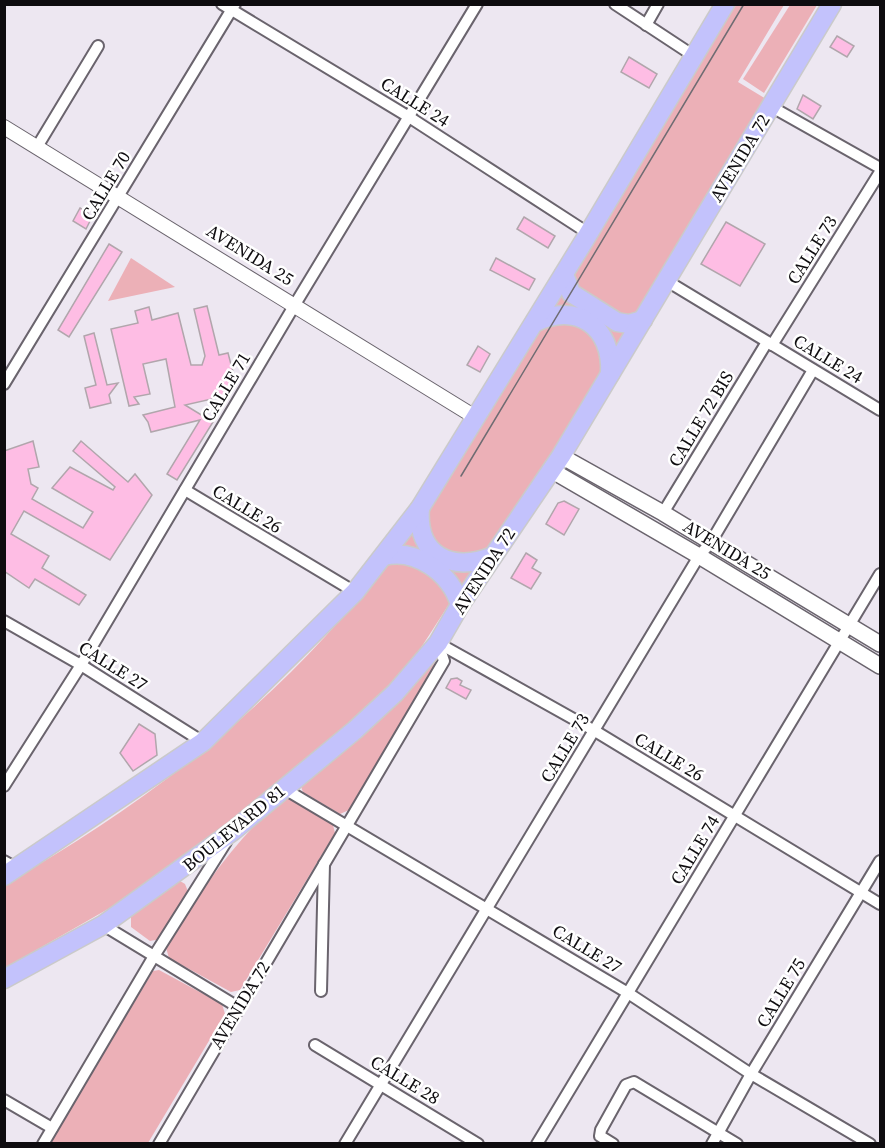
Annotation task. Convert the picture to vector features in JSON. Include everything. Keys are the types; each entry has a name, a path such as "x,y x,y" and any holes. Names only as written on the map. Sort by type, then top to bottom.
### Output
{"highway":[{"path":"9,868 203,742 355,592 420,507 564,274 725,4"},
{"name":"AVENIDA 72","path":"438,644 460,605 556,463 832,4"},
{"path":"564,274 571,293 617,322 629,324 643,320"},
{"path":"534,323 558,314 586,320 599,330 607,343 611,358 610,374"},
{"path":"420,507 418,522 422,536 428,545 444,559 468,563 493,556"},
{"path":"384,556 398,553 410,554 450,581 460,605"},
{"name":"BOULEVARD 81","path":"4,979 103,925 233,831 355,730 395,693 438,644"}],"main road":[{"name":"AVENIDA 25","path":"556,463 663,513 880,644"},
{"name":"AVENIDA 25","path":"556,463 699,556 880,666"}],"street":[{"name":"CALLE 71","path":"4,786 81,665 477,4"},
{"path":"615,4 694,56"},
{"path":"646,25 658,4"},
{"name":"CALLE 24","path":"230,6 409,117 588,233"},
{"name":"CALLE 70","path":"5,383 119,196 230,6"},
{"path":"37,147 98,46"},
{"path":"770,106 880,170"},
{"name":"AVENIDA 25","path":"4,127 475,417"},
{"name":"CALLE 73","path":"770,344 880,170"},
{"name":"CALLE 24","path":"667,281 880,410"},
{"name":"CALLE 72 BIS","path":"663,513 770,344"},
{"name":"CALLE 73","path":"345,1143 699,556 711,542 813,370"},
{"name":"CALLE 26","path":"184,490 355,592"},
{"name":"CALLE 74","path":"537,1143 880,574"},
{"name":"CALLE 27","path":"4,621 81,665 203,742"},
{"name":"CALLE 26","path":"438,644 595,731 880,904"},
{"name":"AVENIDA 72","path":"159,1143 444,661 438,644"},
{"name":"CALLE 27","path":"283,788 628,993 751,1074 870,1143"},
{"path":"43,1143 154,956 233,831"},
{"path":"321,991 324,861"},
{"name":"CALLE 75","path":"712,1143 751,1074 880,861"},
{"path":"103,925 238,1006"},
{"name":"CALLE 28","path":"315,1045 478,1143"},
{"path":"613,1143 600,1136 601,1130 626,1085 634,1082 737,1143"},
{"path":"4,1100 52,1128"}],"shaded area":[{"path":"736,5 784,5 738,82 766,99 638,312 625,319 575,291 571,274"},
{"path":"790,5 817,5 764,93 743,79"},
{"path":"131,258 175,287 108,301"},
{"path":"562,288 628,329 616,349 607,329 549,309"},
{"path":"566,320 593,332 604,358 601,375 524,501 492,545 474,557 458,556 436,547 426,525 430,501 536,333 545,325"},
{"path":"412,527 416,539 476,569 463,588 443,568 399,547"},
{"path":"403,557 451,587 453,598 406,671 378,700 224,826 115,905 5,968 5,884 112,818 214,741 308,655 389,559"},
{"path":"438,658 349,810 340,814 303,792 300,784 371,726 404,694 434,659"},
{"path":"289,798 333,825 335,833 240,990 231,992 169,958 166,948 205,887 233,850 265,815 283,799"},
{"path":"180,881 185,884 189,894 161,939 150,941 131,927 131,914"},
{"path":"159,970 222,1004 225,1014 148,1143 50,1143 153,971"}],"building":[{"path":"837,36 854,46 847,57 830,47"},
{"path":"629,57 657,74 649,88 621,72"},
{"path":"803,95 821,106 813,119 797,109"},
{"path":"80,208 88,213 91,219 86,229 73,221"},
{"path":"524,217 555,236 548,248 517,229"},
{"path":"726,222 765,244 740,286 701,264"},
{"path":"109,244 122,252 69,337 58,330"},
{"path":"496,258 535,279 529,290 490,270"},
{"path":"207,306 219,355 228,353 233,372 227,374 231,388 224,390 225,396 185,405 213,422 177,480 167,474 200,420 151,432 143,415 175,407 166,359 143,364 150,394 134,397 139,404 129,406 111,329 138,323 135,311 149,307 152,320 178,313 191,365 202,365 205,356 194,309"},
{"path":"94,333 107,385 118,383 109,395 111,403 90,408 85,388 96,385 84,336"},
{"path":"478,346 490,354 480,372 467,365"},
{"path":"33,441 39,467 28,469 31,484 38,488 32,499 83,528 93,512 52,488 70,467 113,490 115,487 73,451 81,441 128,482 135,474 152,495 110,560 24,511 11,534 49,556 42,568 86,595 79,605 35,579 29,588 4,571 4,451"},
{"path":"564,501 579,509 564,535 546,524 558,503"},
{"path":"526,553 537,560 532,568 541,573 531,589 511,578"},
{"path":"457,678 462,681 460,685 471,690 466,699 446,688 451,679"},
{"path":"139,724 155,734 157,755 133,771 120,753"}],"tram line":[{"path":"461,476 744,4"}]}
